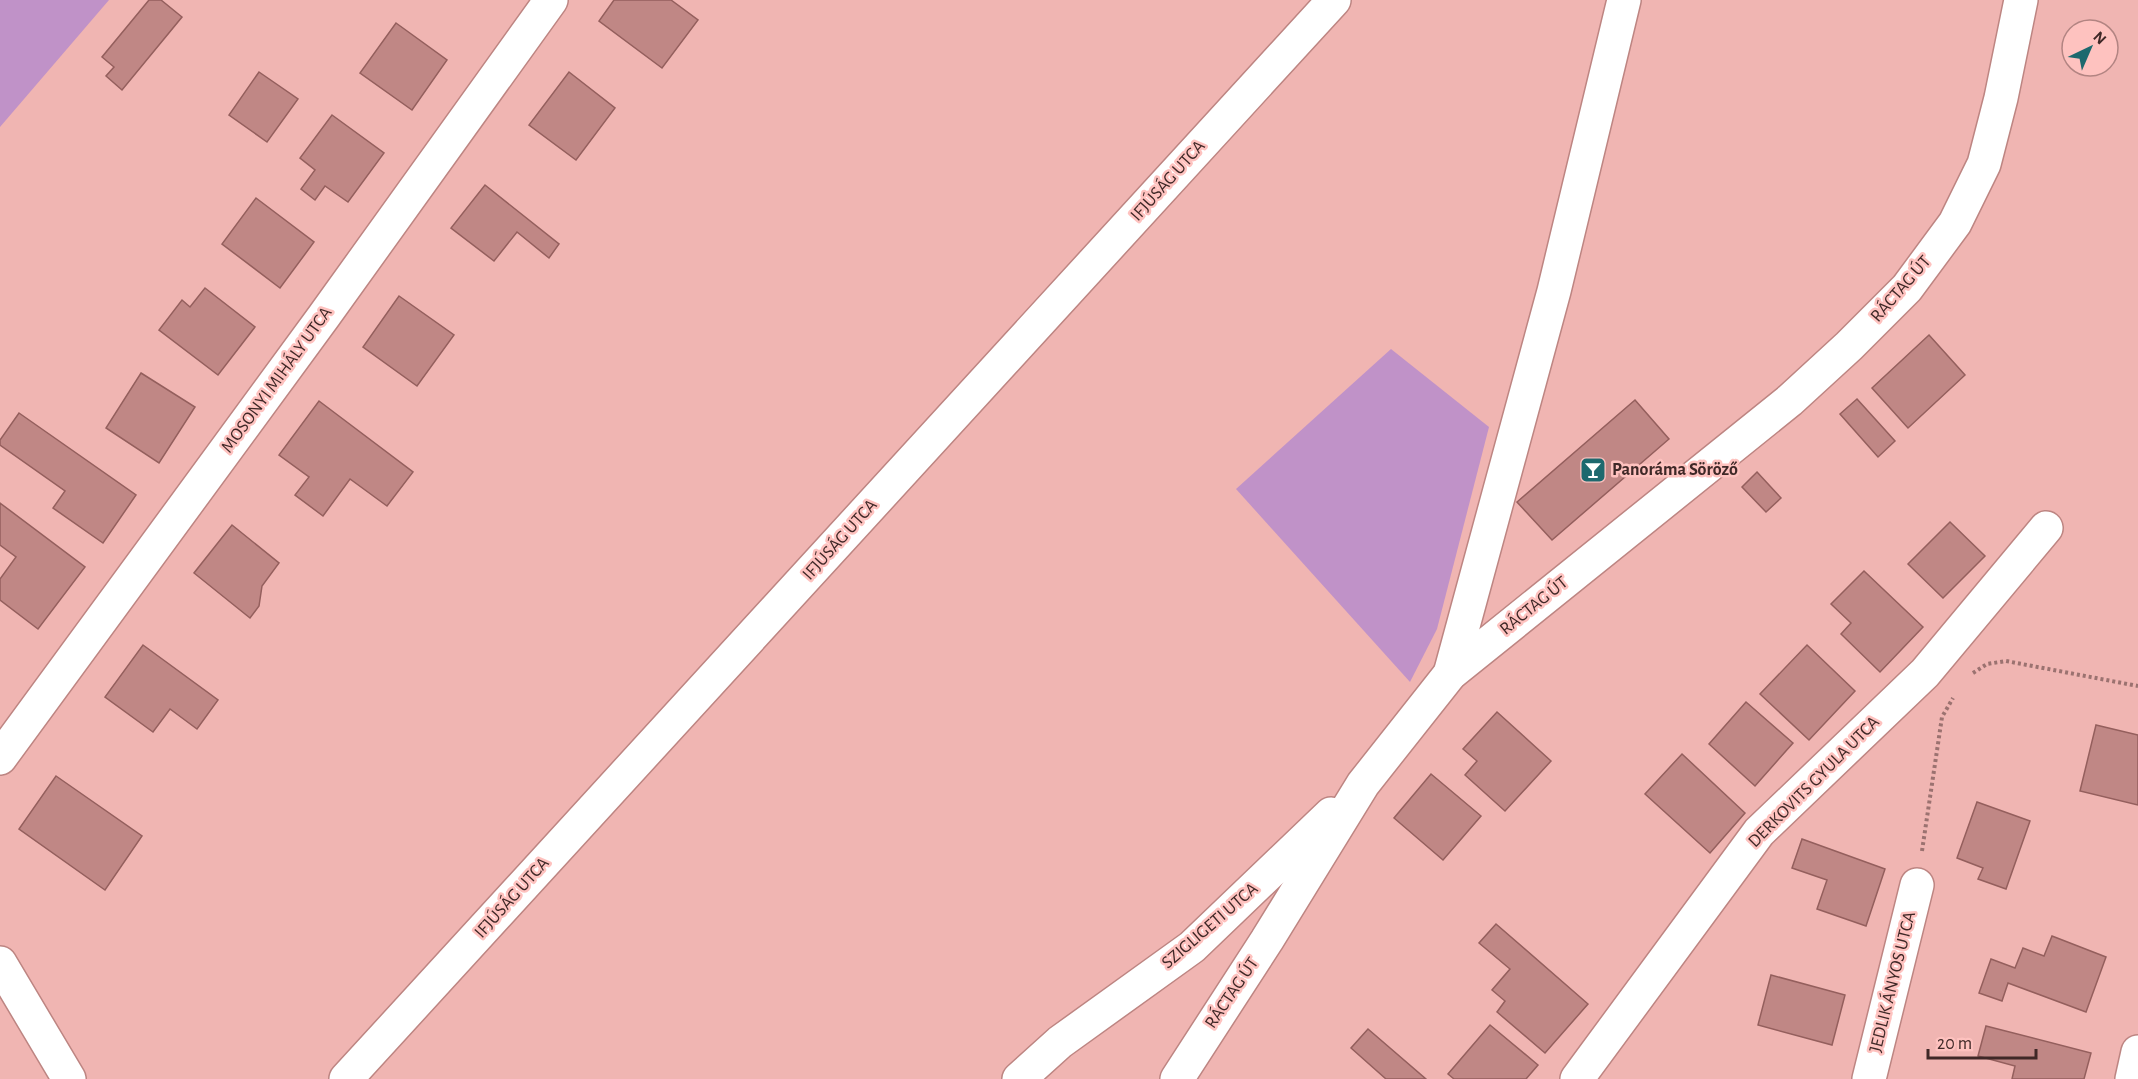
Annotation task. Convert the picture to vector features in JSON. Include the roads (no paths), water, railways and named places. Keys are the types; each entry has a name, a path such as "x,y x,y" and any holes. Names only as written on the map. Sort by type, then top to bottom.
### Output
{"street":[{"name":"MOSONYI MIHÁLY UTCA","path":"0,758 324,316 551,0"},
{"name":"IFJÚSÁG UTCA","path":"346,1079 1334,0"},
{"path":"1363,784 1450,674 1554,291 1624,0"},
{"name":"RÁCTAG ÚT","path":"1450,674 1789,401 1907,288 1955,223 1984,164 2001,98 2021,0"},
{"name":"DERKOVITS GYULA UTCA","path":"1577,1079 1760,832 1925,673 2046,528"},
{"name":"RÁCTAG ÚT","path":"1177,1079 1267,940 1363,784"},
{"name":"SZIGLIGETI UTCA","path":"1018,1079 1060,1042 1192,947 1363,784"},
{"name":"JEDLIK ÁNYOS UTCA","path":"1869,1079 1917,885"},
{"path":"0,963 69,1079"},
{"path":"2132,1079 2138,1052"}],"place":[{"name":"Panoráma Söröző","path":"1593,470"}]}
